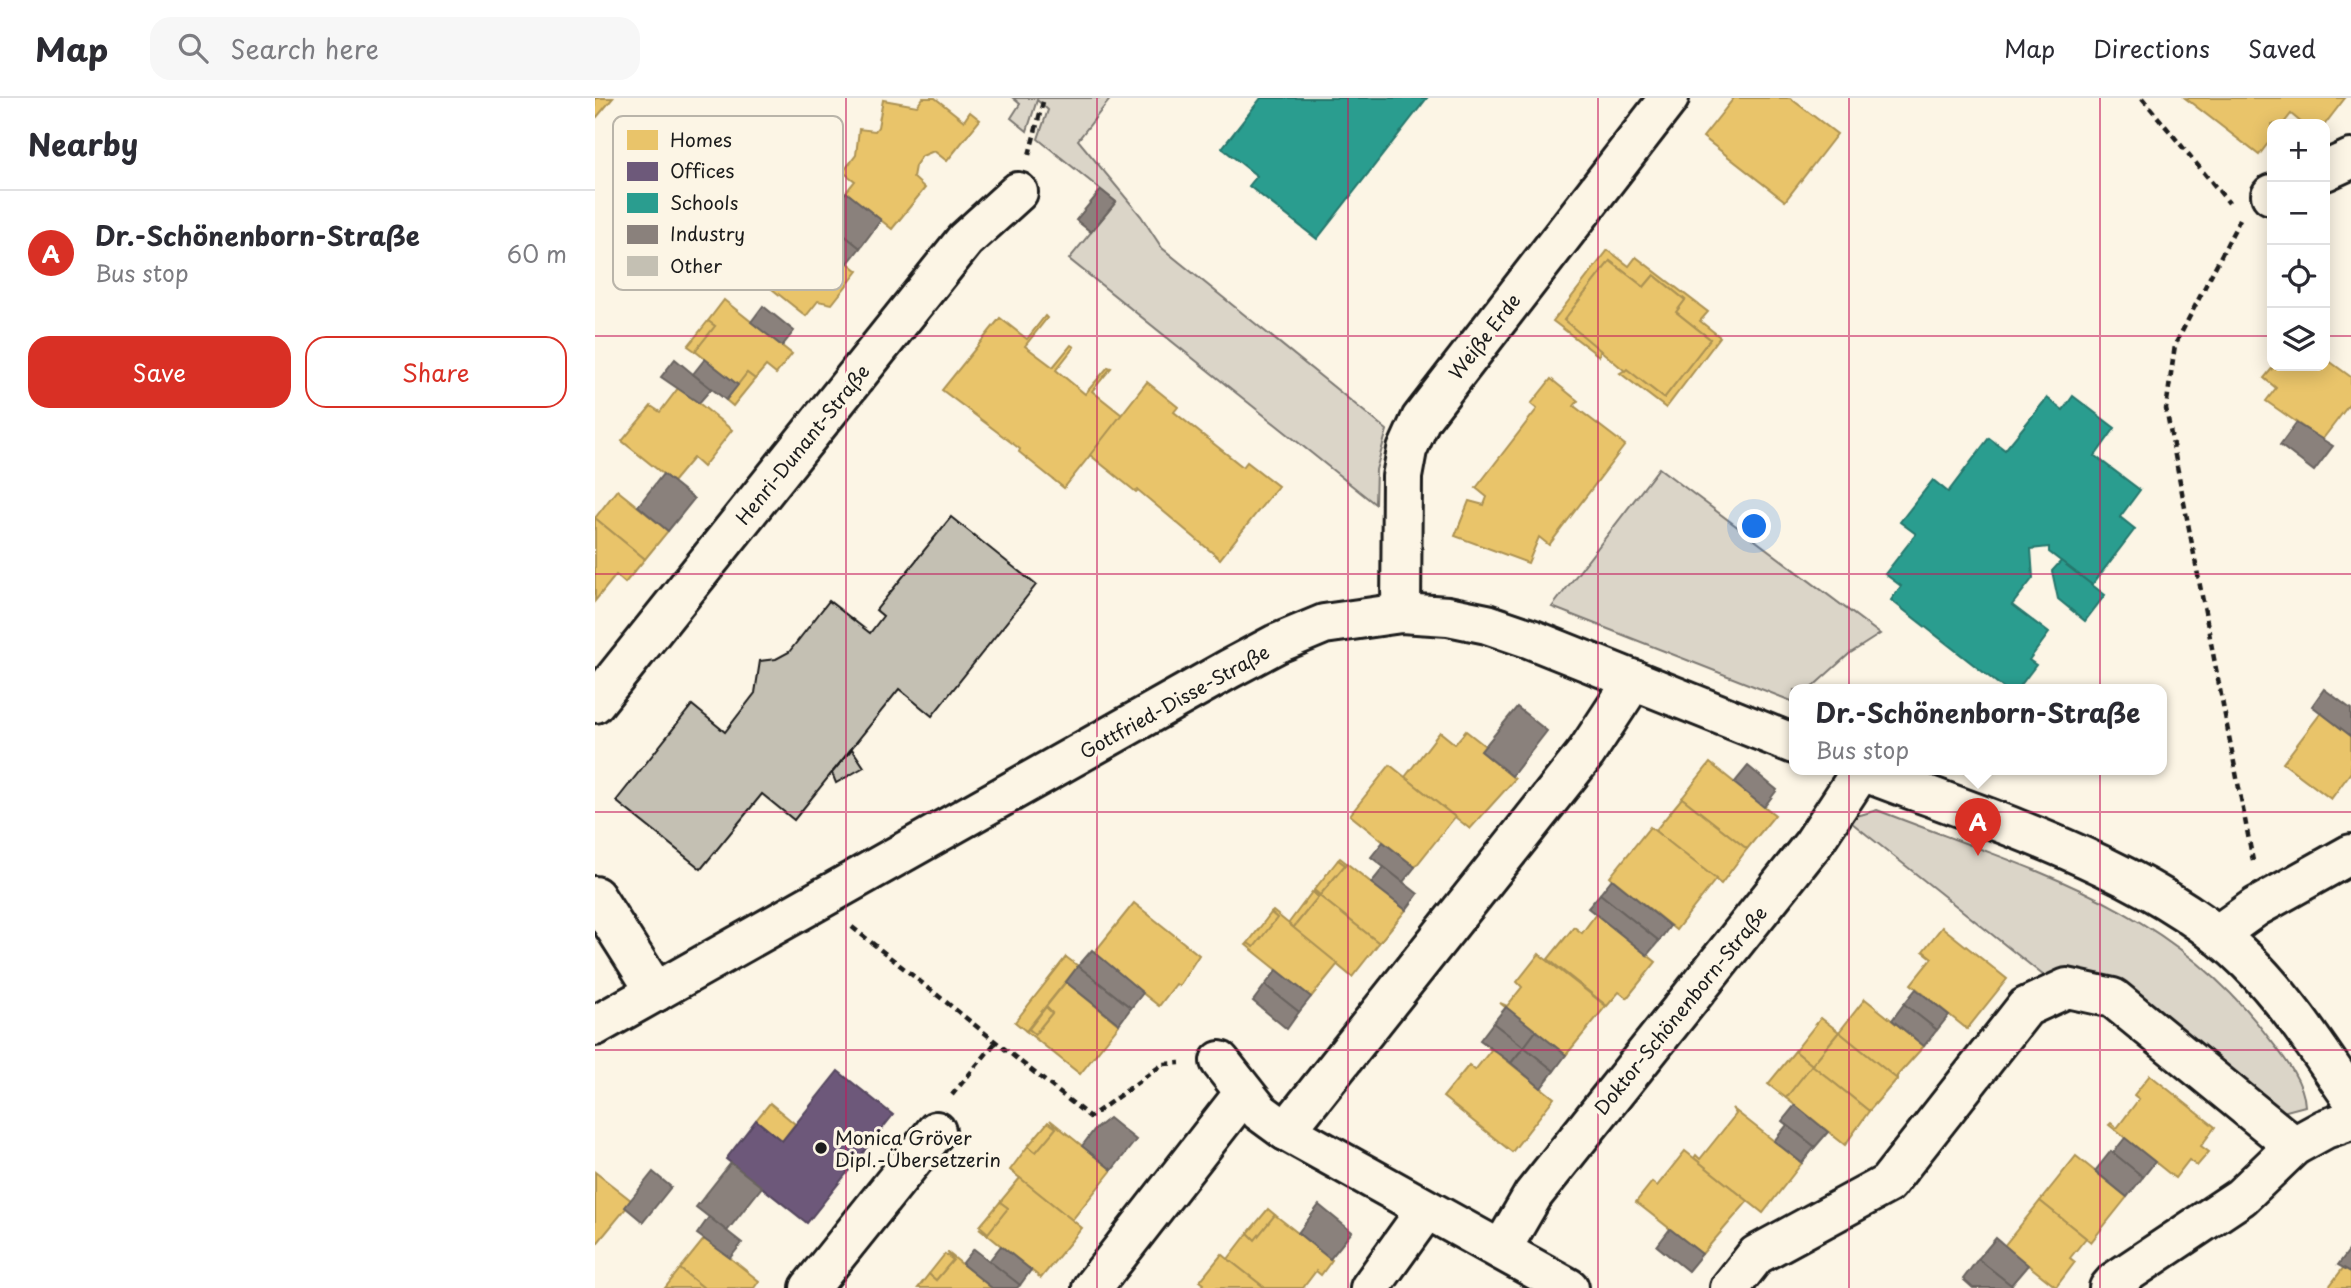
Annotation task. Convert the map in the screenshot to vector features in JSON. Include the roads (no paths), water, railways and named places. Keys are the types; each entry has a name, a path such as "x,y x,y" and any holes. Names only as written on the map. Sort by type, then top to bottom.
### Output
{"street":[{"name":"Weiße Erde","path":"1401,613 1402,477 1407,450 1422,419 1669,98"},
{"path":"2330,169 2351,159"},
{"name":"Henri-Dunant-Straße","path":"595,703 965,240 1018,192"},
{"name":"Gottfried-Disse-Straße","path":"595,1026 1276,644 1325,624 1401,613 1448,616 1487,624 1789,742"},
{"path":"1286,1131 1586,754 1634,680"},
{"name":"Doktor-Schönenborn-Straße","path":"1501,1250 1532,1195 1812,844 1857,775"},
{"path":"1873,775 2094,862 2155,894 2217,935 2273,989 2351,1097"},
{"path":"2217,935 2256,907 2351,854"},
{"path":"595,896 656,992"},
{"path":"1730,1288 1756,1255 1887,1184 2026,1007 2067,988 2113,998 2294,1146"},
{"path":"1220,1061 1260,1112 1286,1131 1570,1288"},
{"path":"1091,1288 1244,1093"},
{"path":"2109,1288 2115,1281 2241,1197 2294,1146 2325,1129 2351,1120"},
{"path":"810,1288 936,1131"},
{"path":"1370,1288 1426,1210"}],"place":[{"name":"Dr.-Schönenborn-Straße","path":"1978,856"},
{"name":"Monica Gröver Dipl.-Übersetzerin","path":"821,1148"}]}
